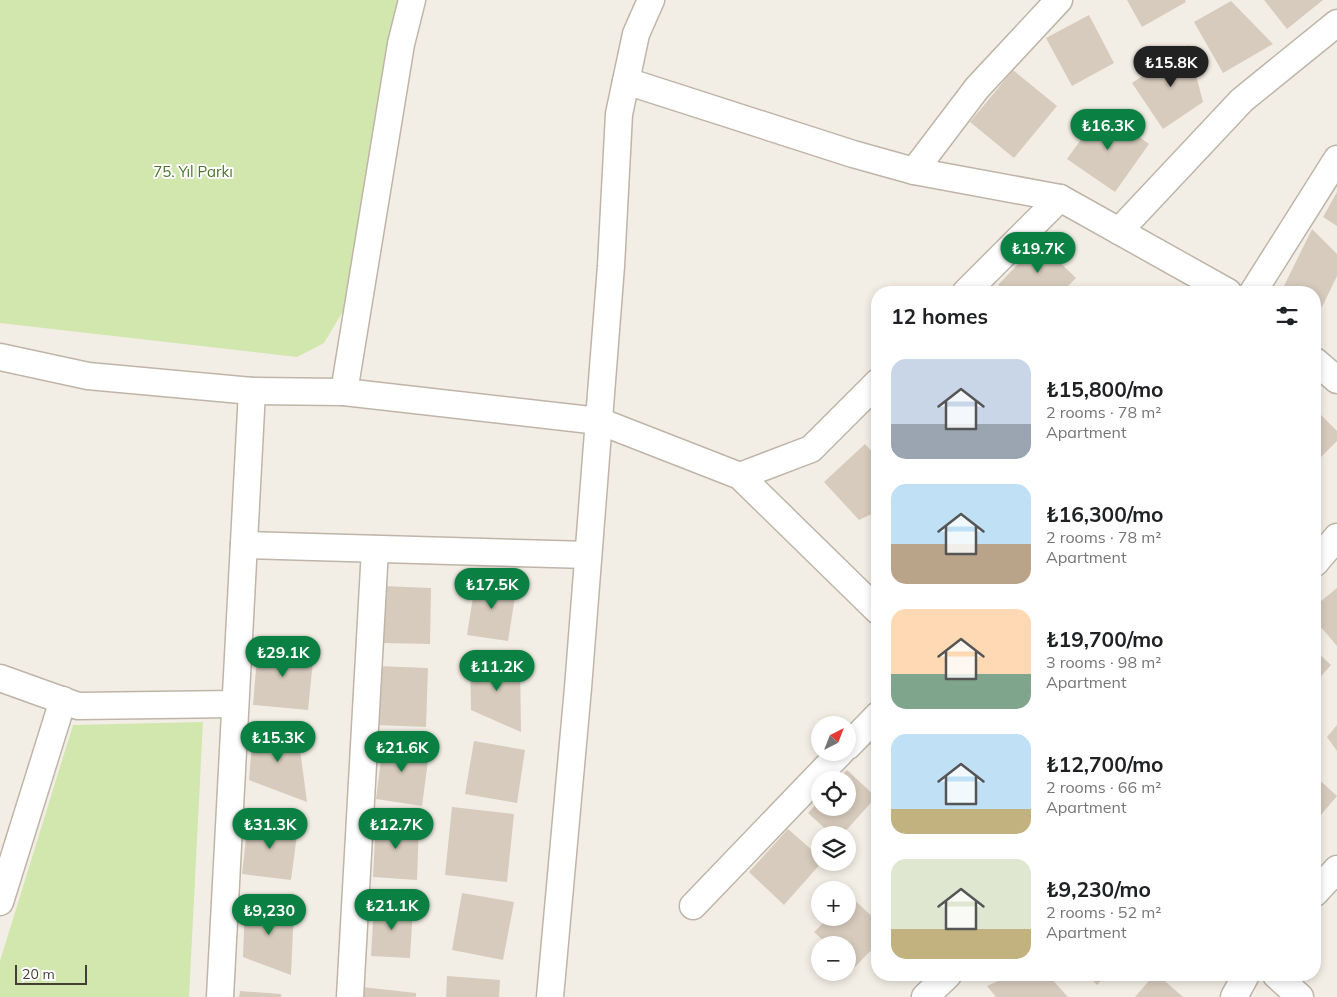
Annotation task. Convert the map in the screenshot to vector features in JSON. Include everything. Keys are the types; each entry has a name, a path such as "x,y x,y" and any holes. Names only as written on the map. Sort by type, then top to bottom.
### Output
{"street":[{"path":"344,392 401,44 412,0"},
{"path":"550,997 599,421 611,266 619,114 636,34 651,0"},
{"path":"914,171 977,88 1060,0"},
{"path":"1119,231 1242,100 1337,23"},
{"path":"626,81 852,154 914,171 1060,198 1217,286"},
{"path":"1256,286 1337,159"},
{"path":"972,286 1060,198"},
{"path":"0,357 88,376 252,391 344,392 599,421 740,476 871,604"},
{"path":"1321,366 1337,380"},
{"path":"740,476 811,449 871,389"},
{"path":"220,997 252,391"},
{"path":"1321,556 1337,538"},
{"path":"244,546 588,555"},
{"path":"350,997 375,549"},
{"path":"0,678 78,706 235,704"},
{"path":"0,902 63,700"},
{"path":"856,738 871,722"},
{"path":"693,906 832,761"},
{"path":"1321,886 1337,869"},
{"path":"925,997 942,981"},
{"path":"1234,997 1243,981"},
{"path":"1283,981 1300,997"}],"green space":[{"name":"75. Yıl Parkı","path":"0,0 399,0 345,308 324,343 297,357 0,323"},
{"path":"203,722 189,997 0,997 0,961 73,725"}],"building":[{"path":"1127,0 1185,0 1186,2 1142,27"},
{"path":"1264,0 1323,0 1287,29"},
{"path":"1231,1 1273,44 1223,73 1194,22"},
{"path":"1089,15 1114,63 1072,86 1046,38"},
{"path":"1188,45 1203,102 1163,129 1132,83"},
{"path":"1013,70 1057,106 1014,158 970,122"},
{"path":"1102,110 1149,144 1115,192 1067,159"},
{"path":"1337,192 1337,226 1323,217"},
{"path":"1312,229 1337,254 1337,276 1322,307 1321,286 1284,286"},
{"path":"1039,242 1076,278 1068,286 998,285"},
{"path":"1321,415 1337,431 1337,441 1321,457"},
{"path":"865,444 871,450 871,514 859,520 824,482"},
{"path":"476,578 517,584 508,641 467,635"},
{"path":"383,586 431,588 430,644 382,643"},
{"path":"1337,588 1337,646 1321,627 1321,601"},
{"path":"258,646 314,651 308,710 253,705"},
{"path":"1321,656 1331,665 1321,676"},
{"path":"470,662 520,662 521,732 471,710"},
{"path":"377,666 428,668 426,727 375,725"},
{"path":"1337,725 1337,751 1327,737"},
{"path":"253,731 298,735 307,802 249,780"},
{"path":"384,736 429,753 422,806 376,799"},
{"path":"474,741 525,750 517,803 465,794"},
{"path":"856,778 871,792 871,803 850,826 822,826 811,816 856,816"},
{"path":"1321,781 1337,796 1321,815"},
{"path":"452,807 514,814 507,882 445,875"},
{"path":"376,820 419,822 417,880 373,877"},
{"path":"248,821 298,827 291,880 242,874"},
{"path":"788,829 811,849 811,871 814,871 784,905 749,872"},
{"path":"462,893 514,902 503,960 452,950"},
{"path":"856,902 871,915 871,950 856,966 856,936 818,936 814,932 820,926 856,926"},
{"path":"245,905 294,908 291,975 243,957"},
{"path":"374,905 413,907 410,958 371,956"},
{"path":"447,976 500,980 499,997 446,997"},
{"path":"998,981 1053,981 1068,997 996,997 987,986"},
{"path":"1093,981 1101,981 1097,985"},
{"path":"1149,981 1165,981 1183,997 1135,997"},
{"path":"362,987 416,993 416,997 361,997"},
{"path":"240,991 281,994 281,997 239,997"}]}
